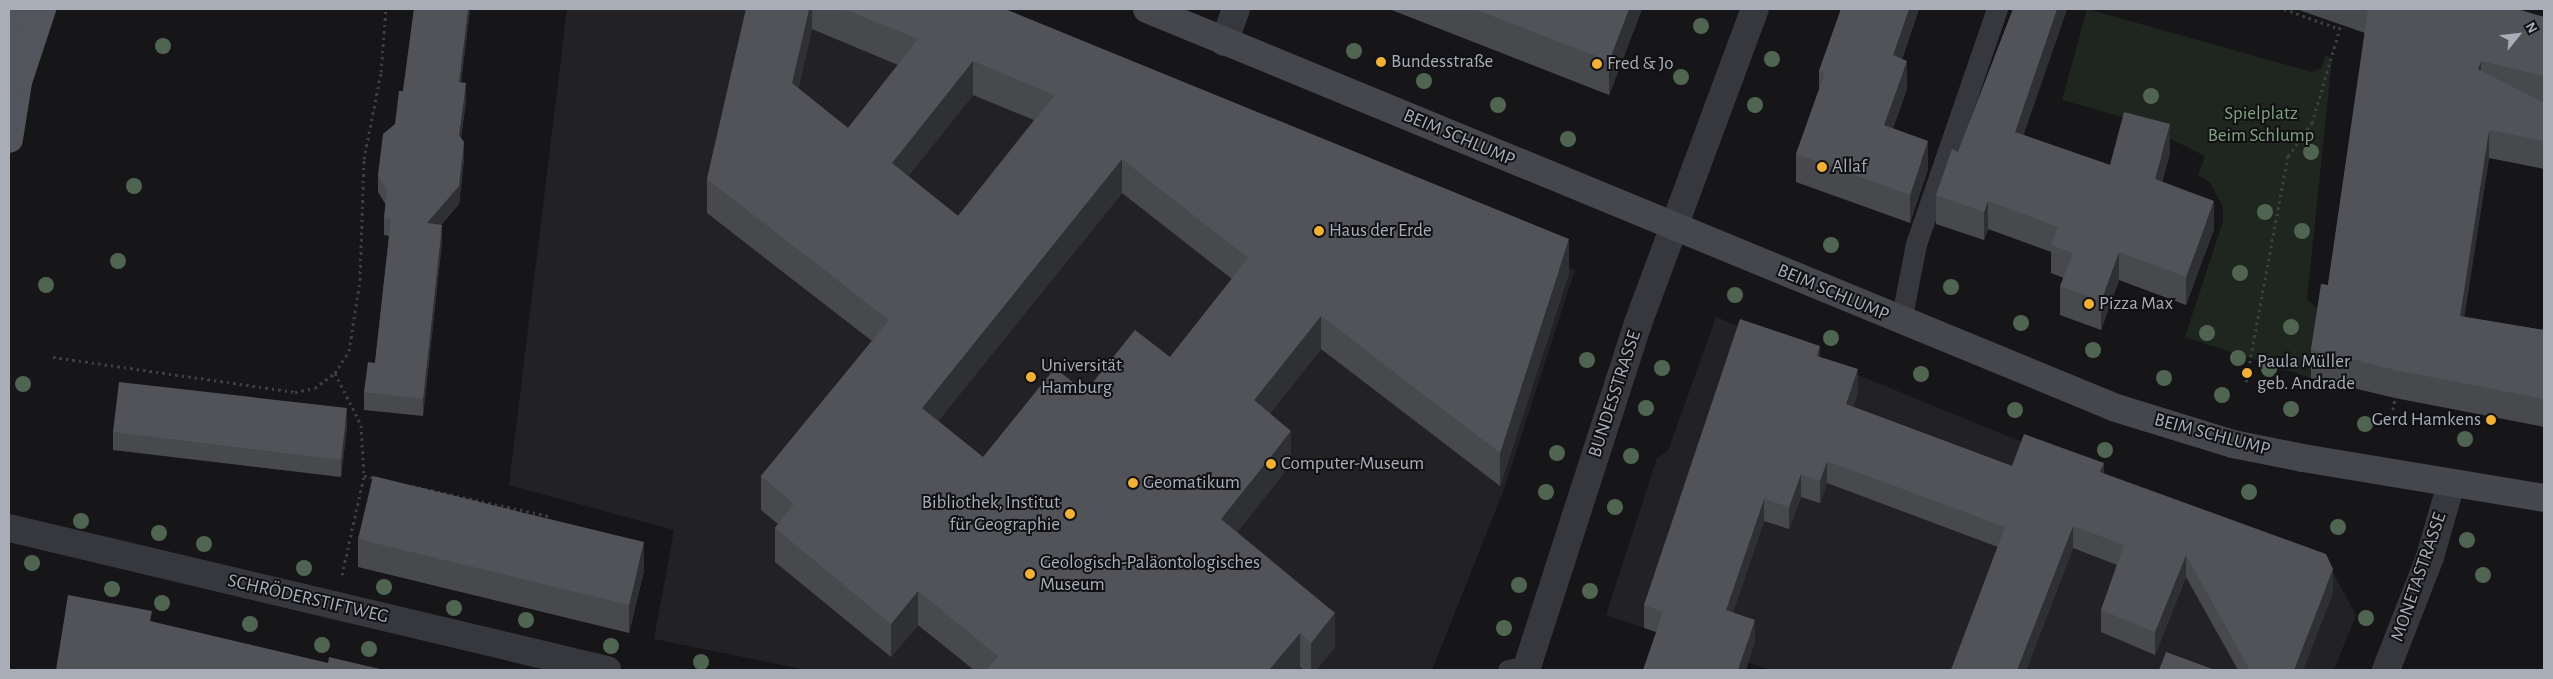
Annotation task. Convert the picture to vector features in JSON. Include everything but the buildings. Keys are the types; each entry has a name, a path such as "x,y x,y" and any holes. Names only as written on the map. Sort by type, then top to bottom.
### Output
{"main road":[{"path":"9,139 18,82 18,9"},
{"path":"18,82 42,9"},
{"name":"BEIM SCHLUMP","path":"1147,9 2116,408 2174,427 2303,458 2544,498"}],"street":[{"path":"1224,42 1236,9"},
{"name":"BUNDESSTRASSE","path":"1520,669 1637,326 1755,9"},
{"name":"MONETASTRASSE","path":"2386,670 2430,556 2451,484"},
{"name":"SCHRÖDERSTIFTWEG","path":"9,528 607,670"}],"lane":[{"path":"1901,321 1916,244 1997,9"}],"path":[{"path":"53,357 295,392 315,388 335,373 349,351 360,280 364,159 381,72 386,9"},
{"path":"2284,9 2340,29"},
{"path":"2246,382 2288,156 2312,123 2344,15"},
{"path":"335,373 361,425 364,476 336,605"},
{"path":"2392,416 2395,398"},
{"path":"364,476 384,480"},
{"path":"403,484 549,516"}],"shaded area":[{"name":"Universität Hamburg","path":"567,9 954,9 1575,270 1504,489 1432,670 807,670 654,639 674,530 509,485"},
{"path":"1716,317 2127,485 2327,561 2356,615 2334,670 1771,670 1606,615 1657,458 1668,451"}],"green space":[{"name":"Spielplatz Beim Schlump","path":"2087,9 2312,72 2321,68 2326,55 2332,59 2307,299 2321,312 2311,378 2185,337 2223,221 2223,207 2210,182 2198,175 2205,156 2133,120 2062,100"}],"place":[{"name":"Bundesstraße","path":"1381,62"},
{"name":"Fred & Jo","path":"1597,64"},
{"name":"Allaf","path":"1822,167"},
{"name":"Haus der Erde","path":"1319,231"},
{"name":"Pizza Max","path":"2089,304"},
{"name":"Paula Müller geb. Andrade","path":"2247,373"},
{"name":"Universität Hamburg","path":"1031,377"},
{"name":"Gerd Hamkens","path":"2491,420"},
{"name":"Computer-Museum","path":"1271,464"},
{"name":"Geomatikum","path":"1133,483"},
{"name":"Bibliothek, Institut für Geographie","path":"1070,514"},
{"name":"Geologisch-Paläontologisches Museum","path":"1030,574"}]}
